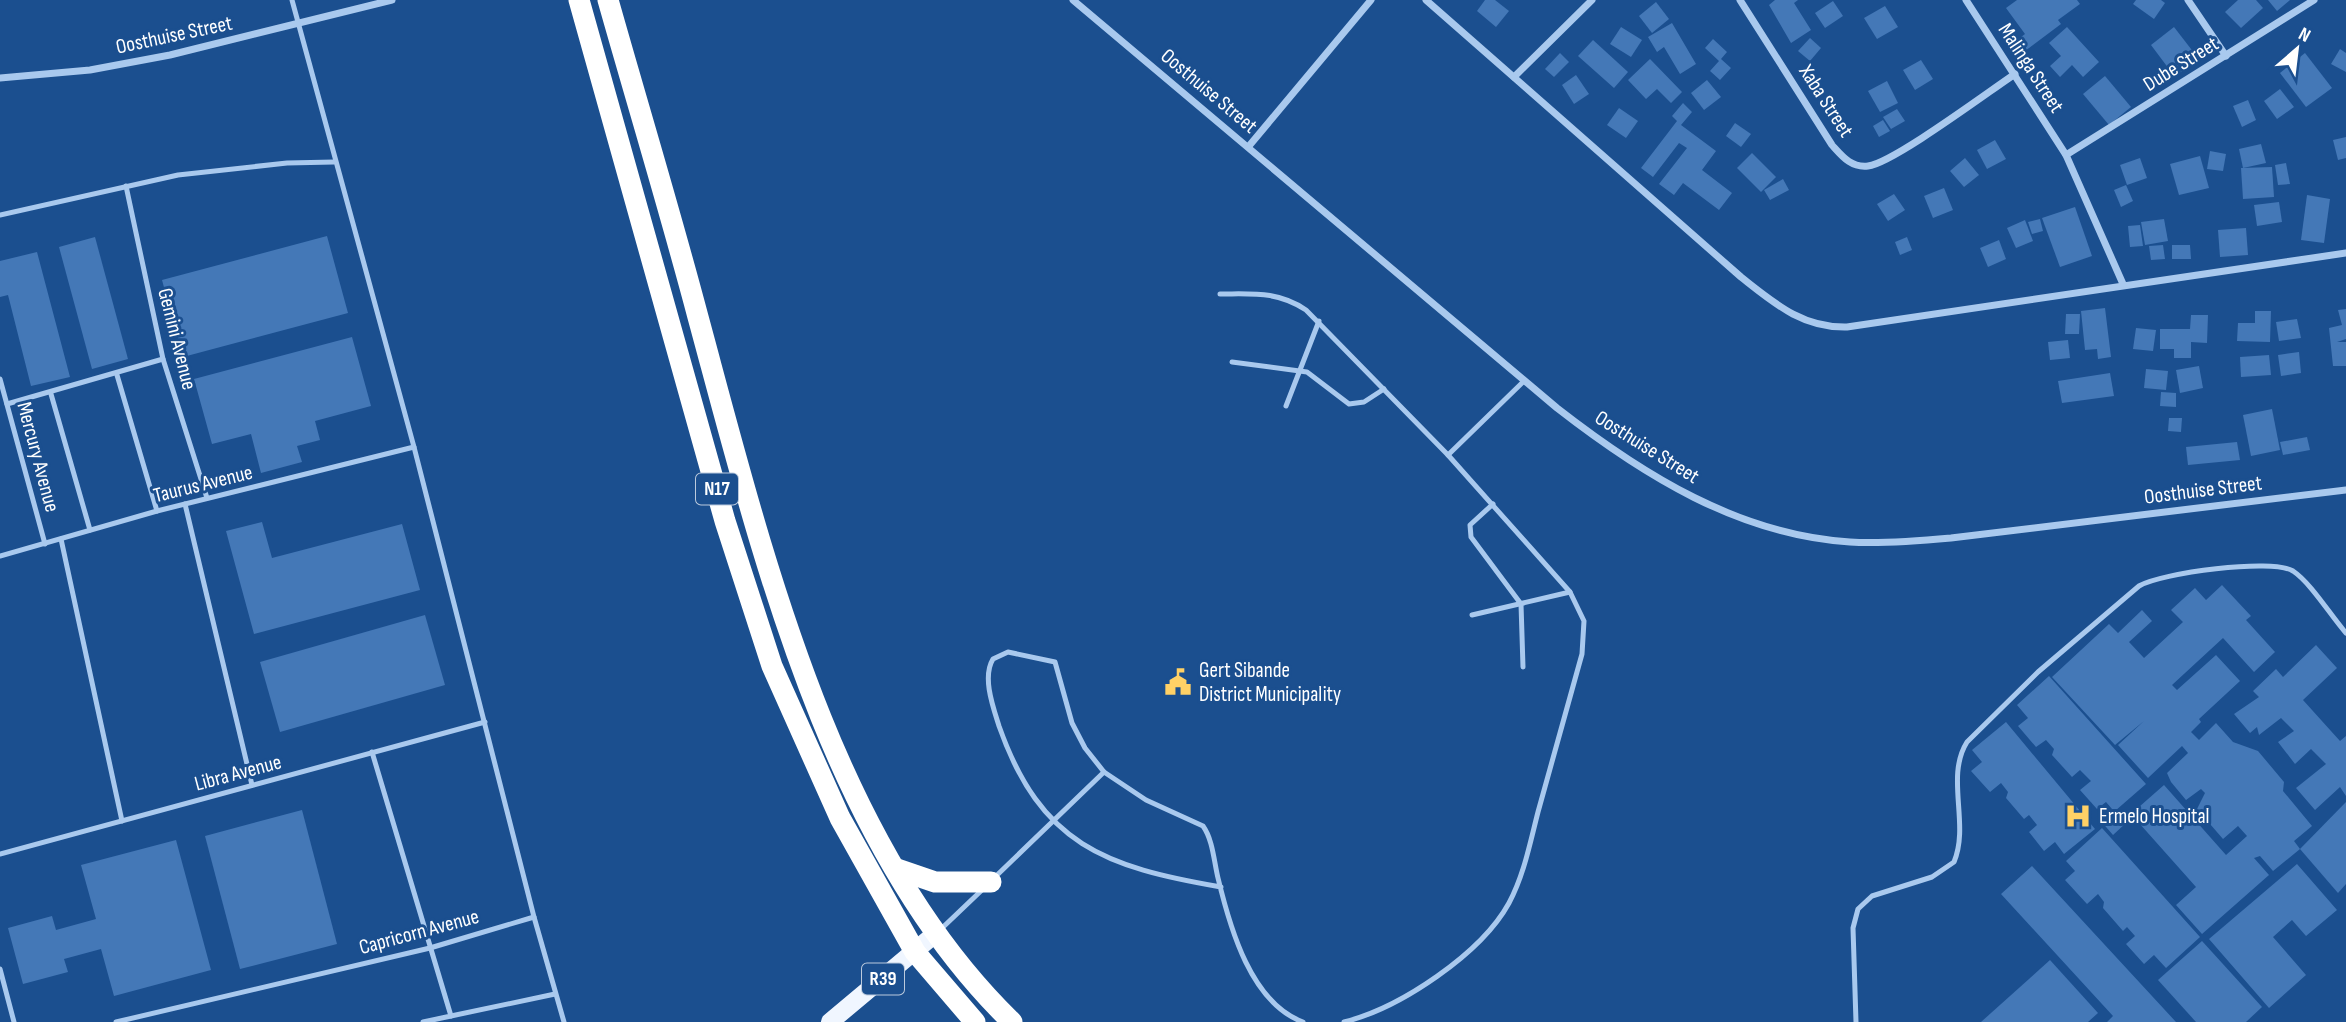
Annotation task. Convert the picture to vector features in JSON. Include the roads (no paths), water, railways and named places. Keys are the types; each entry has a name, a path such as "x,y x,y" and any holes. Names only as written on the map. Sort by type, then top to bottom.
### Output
{"highway":[{"name":"N17","path":"579,0 725,521 772,666 840,818 915,952 975,1022"},
{"name":"N17","path":"608,0 743,484 797,656 871,824 935,934 956,962 1012,1022"},
{"path":"897,869 935,882 991,882"}],"main road":[{"name":"R39","path":"830,1022 935,934"}],"street":[{"name":"Oosthuise Street","path":"0,78 90,70 298,26 392,0"},
{"name":"Oosthuise Street","path":"1073,0 1524,381 1613,450 1661,481 1711,507 1812,537 1851,542 1951,538 2346,490"},
{"path":"1249,146 1371,0"},
{"path":"1426,0 1741,277 1777,306 1812,324 1847,327 2346,253"},
{"path":"1514,77 1592,0"},
{"name":"Xaba Street","path":"1740,0 1832,145 1848,162 1858,166 1869,166 1894,155 2015,74"},
{"name":"Malinga Street","path":"1966,0 2066,155 2123,284"},
{"path":"2188,0 2226,57"},
{"name":"Dube Street","path":"2066,155 2314,0"}],"lane":[{"path":"292,0 334,162 414,447 534,918 564,1022"},
{"path":"0,215 126,186 215,170 334,162"},
{"name":"Gemini Avenue","path":"126,186 163,359 207,498"},
{"path":"1220,294 1282,296 1319,321 1448,455 1570,592 1584,621 1582,654 1523,868 1508,905 1494,925 1470,950 1424,984 1382,1007 1344,1022"},
{"path":"1286,406 1319,321"},
{"path":"7,404 51,394 163,359"},
{"path":"1232,362 1300,370 1349,404 1364,402 1384,389"},
{"path":"117,374 157,511"},
{"name":"Mercury Avenue","path":"0,379 45,544"},
{"path":"1448,455 1524,381"},
{"path":"51,394 90,530"},
{"name":"Taurus Avenue","path":"0,556 157,511 414,447"},
{"path":"185,504 252,785"},
{"path":"1493,505 1470,525 1471,537 1521,604 1523,667"},
{"path":"61,539 122,821"},
{"path":"1856,1022 1853,928 1857,909 1872,897 1932,877 1954,862 1961,834 1958,768 1961,752 1967,742 2038,672 2139,586 2149,580 2169,575 2278,566 2297,575 2346,633"},
{"path":"1472,615 1570,592"},
{"path":"1221,887 1146,873 1119,864 1077,842 1053,820 1025,786 1004,740 989,683 988,670 993,659 1008,652 1055,662 1072,723 1085,748 1104,772 1146,800 1203,826 1254,981 1277,1008 1303,1022"},
{"name":"Libra Avenue","path":"0,854 485,722"},
{"path":"372,752 451,1016"},
{"path":"935,934 1104,772"},
{"name":"Capricorn Avenue","path":"116,1022 430,948 534,918"},
{"path":"0,969 15,1022"},
{"path":"423,1022 555,995"}],"place":[{"name":"Gert Sibande District Municipality","path":"1178,682"},
{"name":"Ermelo Hospital","path":"2078,816"}]}
